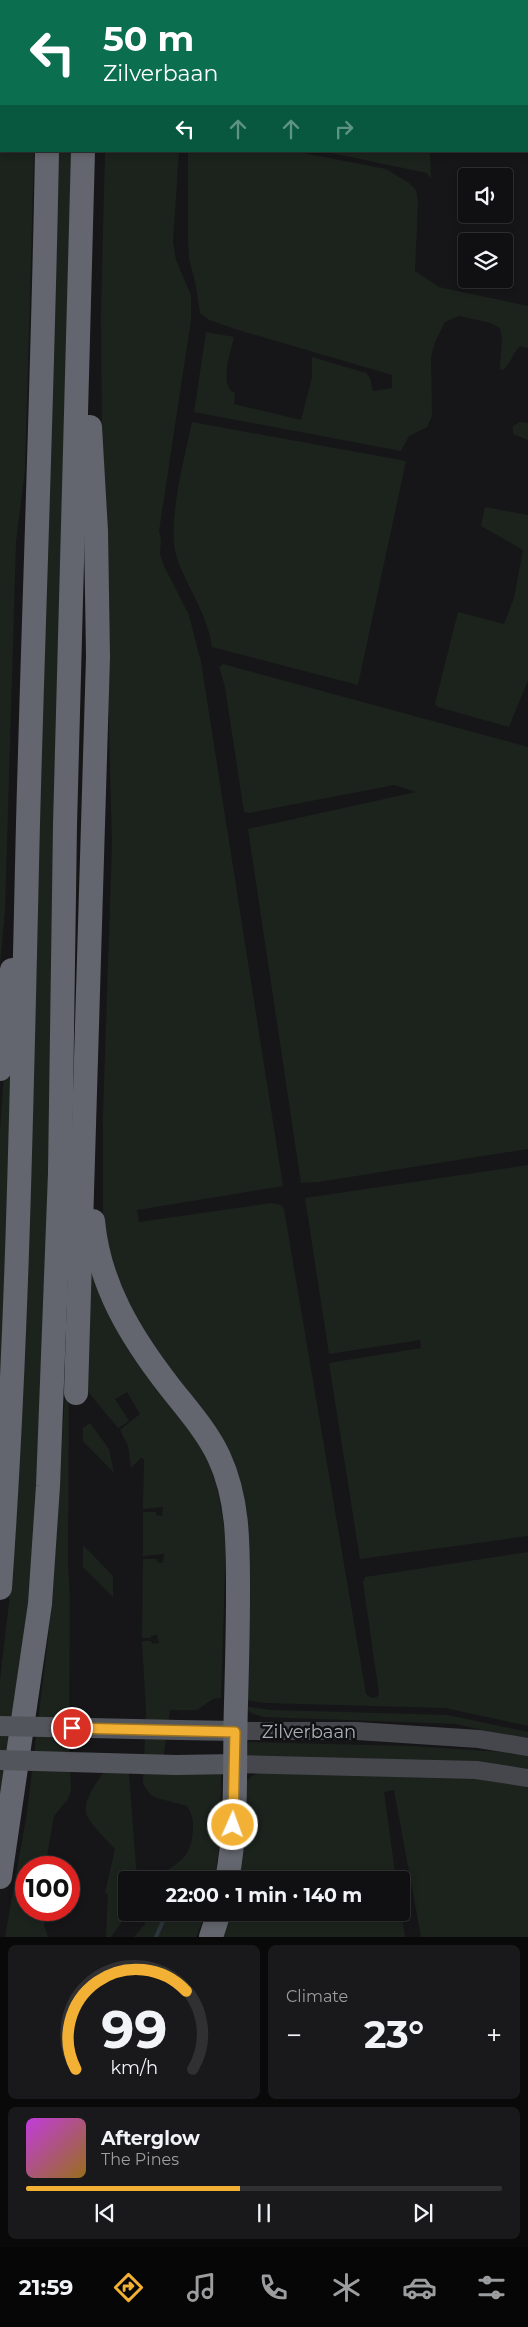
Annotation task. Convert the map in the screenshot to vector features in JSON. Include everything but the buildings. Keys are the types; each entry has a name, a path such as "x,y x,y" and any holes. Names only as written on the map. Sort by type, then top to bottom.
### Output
{"highway":[{"path":"0,1588 15,1327 35,572 42,409 47,152"},
{"path":"0,1877 40,1604 48,1486 60,1173 65,826 83,152"},
{"path":"76,1393 98,658 96,531 90,414 79,326"},
{"path":"0,1069 8,988 27,882"},
{"path":"85,1129 93,1226 100,1263 119,1313 139,1346 190,1412 218,1455 233,1497 238,1546 236,1764 232,1840 228,1871"},
{"path":"210,1937 216,1921"}],"main road":[{"name":"Zilverbaan","path":"0,1726 235,1732 357,1731 479,1739 528,1747"},
{"name":"Zilverbaan","path":"0,1760 476,1770 528,1778"}],"shaded area":[{"path":"0,152 34,152 25,470 16,542 5,910 0,964"},
{"path":"53,152 74,152 46,1326 30,1605 0,1840 0,1680 9,1603 15,1482"},
{"path":"105,152 179,152 173,242 176,260 191,295 191,320 159,531 161,540 160,554 164,566 189,615 201,662 283,1186 137,1210 139,1222 271,1203 281,1205 284,1209 366,1694 371,1698 377,1697 379,1694 363,1582 365,1577 528,1552 528,1726 445,1708 266,1703 239,1699 246,1517 126,1311 103,1233 103,1115 112,845 102,441 101,313"},
{"path":"188,152 298,152 386,169 409,183 416,190 418,202 415,271 439,287 528,306 528,348 520,346 503,370 500,369 502,339 500,328 491,323 459,316 445,322 435,342 431,357 432,416 427,427 409,436 401,451 194,412 206,332 234,337 226,376 227,384 235,393 234,404 301,420 312,378 312,357 366,373 370,378 373,391 392,388 392,375 209,320 200,313 189,258"},
{"path":"327,152 430,152 431,179 427,173"},
{"path":"192,422 406,461 358,685 212,647 206,622 180,567 174,541 175,508"},
{"path":"520,422 528,423 528,440 513,434 513,426"},
{"path":"485,507 528,515 528,680 509,727 438,707 435,704 458,612 504,624 514,598 523,550 481,526"},
{"path":"223,664 528,747 528,1149 318,1182 301,1183 248,829 416,792 394,785 249,813 244,812 225,687 219,667"},
{"path":"12,1041 0,1427 0,1130 5,1058"},
{"path":"528,1165 528,1536 360,1559 329,1363 421,1348 420,1340 329,1354 305,1198"},
{"path":"86,1236 200,1438 217,1487 226,1538 221,1698 213,1699 197,1710 170,1710 162,1768 221,1774 220,1838 216,1871 167,1871 176,1865 190,1848 193,1828 192,1817 187,1806 151,1795 143,1784 146,1710 142,1641 151,1641 152,1644 159,1643 157,1635 151,1636 151,1638 142,1638 143,1559 157,1559 157,1562 163,1563 164,1554 143,1556 143,1512 156,1512 156,1515 162,1516 163,1507 143,1509 144,1459 141,1458 131,1468 128,1446 120,1430 140,1414 127,1392 115,1399 129,1421 118,1428 83,1386"},
{"path":"69,1330 68,1563 71,1790 68,1799 54,1816 47,1856 19,1856 27,1813 52,1605"},
{"path":"90,1423 109,1449 114,1473 83,1441 83,1428"},
{"path":"83,1545 113,1576 113,1597 83,1567"},
{"path":"244,1706 271,1710 448,1715 528,1732 528,1740 456,1724 264,1717 251,1713"},
{"path":"248,1742 411,1746 528,1754 528,1772 247,1756"},
{"path":"119,1754 128,1761 136,1871 118,1871 118,1921 122,1921 111,1937 106,1937 108,1894 105,1893 115,1849 93,1824 87,1815 86,1808 87,1800 102,1774"},
{"path":"260,1772 468,1777 528,1786 528,1937 421,1937 394,1790 384,1792 395,1871 236,1871 244,1785 252,1776"},
{"path":"15,1881 15,1921 45,1921 48,1937 5,1937"},
{"path":"145,1921 203,1921 196,1937 134,1937 145,1924"},
{"path":"224,1921 403,1921 405,1937 218,1937"}],"waterway":[{"path":"156,1937 163,1921"}],"route":[{"path":"72,1728 235,1732 233,1825"}]}
